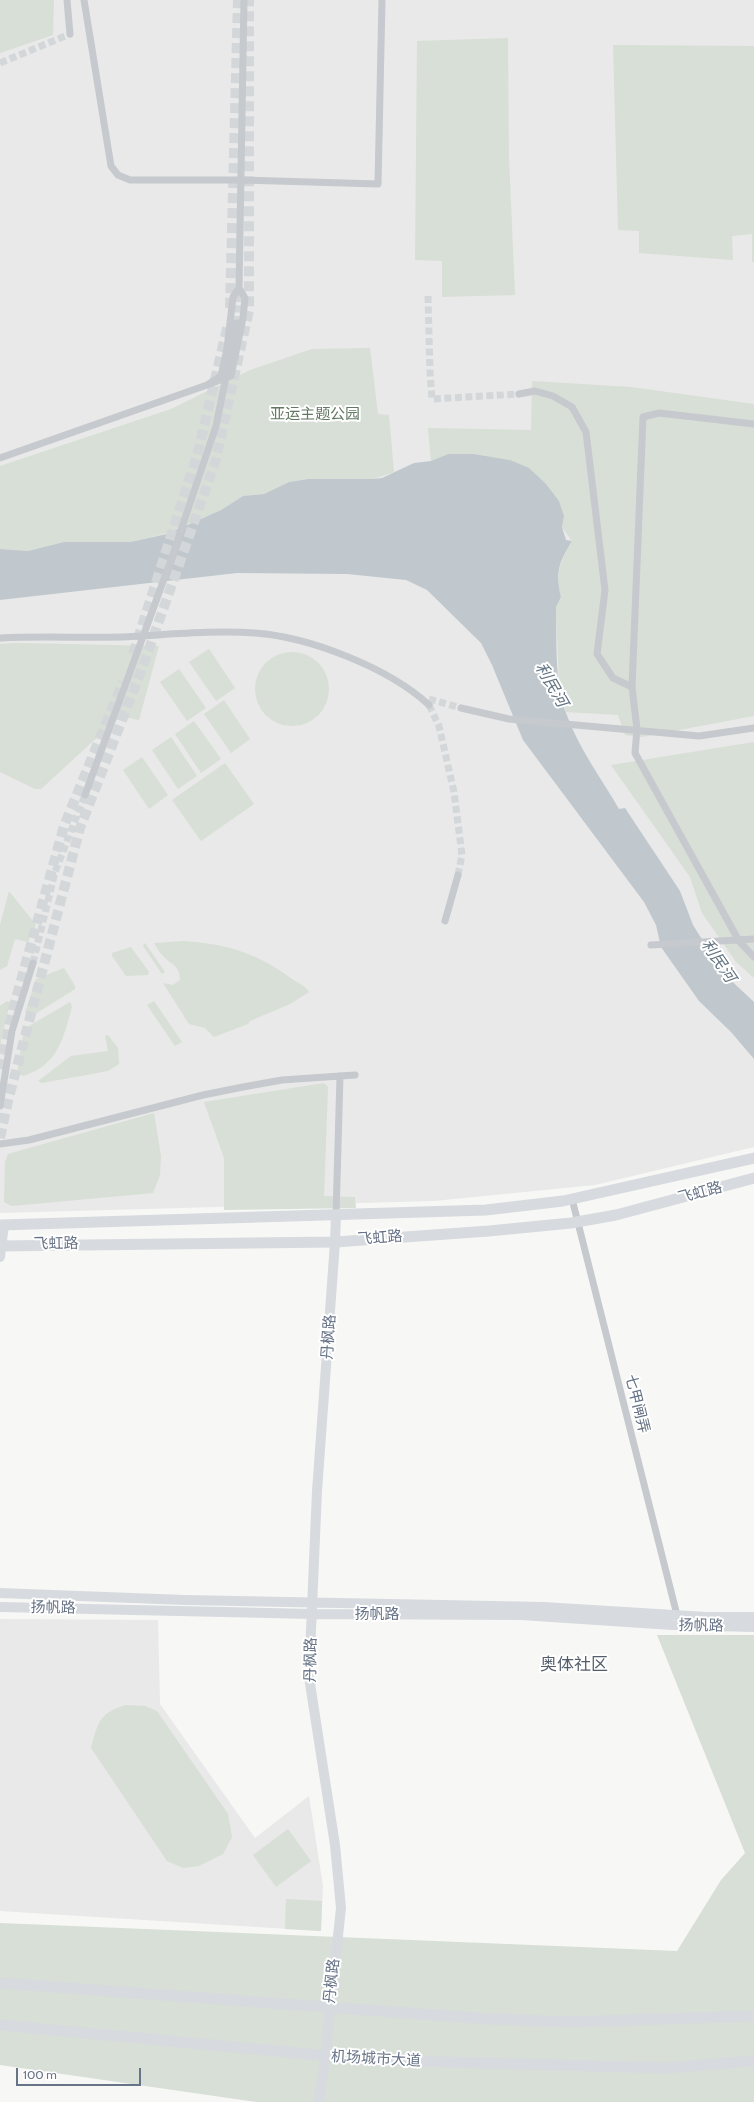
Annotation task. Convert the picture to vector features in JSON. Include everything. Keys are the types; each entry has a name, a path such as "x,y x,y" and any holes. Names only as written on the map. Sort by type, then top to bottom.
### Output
{"main road":[{"name":"飞虹路","path":"2,1225 486,1210 572,1199 754,1158"},
{"name":"飞虹路","path":"1,1249 336,1242 489,1231 577,1222 616,1215 754,1178"},
{"name":"丹枫路","path":"318,2102 325,2057 329,2008 341,1908 335,1845 309,1677 313,1614 317,1491 336,1242 336,1215"},
{"path":"1,1249 2,1225"},
{"path":"0,1593 185,1600 313,1601 544,1607 754,1618"},
{"name":"扬帆路","path":"0,1607 313,1614 521,1615 672,1625 754,1627"},
{"path":"0,1983 489,2019 571,2022 754,2016"},
{"name":"机场城市大道","path":"0,2025 325,2057 665,2068 754,2061"}],"street":[{"path":"68,0 70,34"},
{"path":"84,0 111,166 118,175 130,180 242,180 378,184 382,0"},
{"path":"0,458 231,376 243,318 244,298 239,288 244,0"},
{"path":"207,385 221,376 227,349 233,297 239,288"},
{"path":"85,795 171,560 216,426 237,322"},
{"path":"519,394 535,392 559,400 572,407 586,432 605,590 597,654 613,678 632,687"},
{"path":"754,424 659,413 643,417 632,687 637,729 634,753 739,941 754,957"},
{"path":"0,638 34,636 119,637 224,632 256,633 294,641 368,664 396,680 429,702"},
{"path":"461,708 509,719 637,729 699,736 754,728"},
{"path":"445,921 458,875"},
{"path":"651,945 715,943 754,939"},
{"path":"0,1106 12,1031 32,963"},
{"path":"0,1144 29,1140 203,1095 243,1087 282,1080 355,1074"},
{"path":"336,1215 340,1076"},
{"name":"七甲闸弄","path":"572,1199 677,1615"}],"shaded area":[{"path":"0,0 754,0 754,1147 595,1185 434,1201 0,1213"},
{"path":"0,1619 158,1620 160,1704 255,1838 309,1796 323,1886 321,1931 0,1911"}],"green space":[{"path":"0,0 54,0 53,35 0,53"},
{"path":"508,38 509,157 515,295 442,297 442,261 415,260 417,41"},
{"path":"613,45 754,46 754,262 752,262 752,234 732,236 733,260 639,253 639,231 618,230"},
{"name":"亚运主题公园","path":"370,348 378,414 389,415 394,472 373,479 308,479 289,482 264,494 243,496 221,510 168,533 130,542 64,542 28,551 0,549 0,466 171,409 250,370 312,349"},
{"path":"532,381 631,387 754,404 754,716 642,737 625,735 618,715 566,712 559,685 556,607 561,597 558,581 560,568 564,556 572,541 562,527 564,516 510,460 474,454 448,454 431,461 428,428 531,430"},
{"path":"18,643 159,646 139,720 123,717 115,721 41,789 35,789 0,772 0,644"},
{"path":"209,649 235,688 216,701 189,662"},
{"path":"292,652 306,655 318,663 326,675 329,689 326,703 318,715 306,723 292,726 278,723 266,715 258,703 255,689 258,675 266,663 278,655"},
{"path":"179,669 206,708 187,721 160,682"},
{"path":"224,700 250,739 231,753 204,714"},
{"path":"194,721 221,759 201,773 175,734"},
{"path":"171,737 197,776 178,789 152,750"},
{"path":"754,742 754,978 736,962 702,913 690,877 611,765"},
{"path":"142,757 168,795 149,809 123,770"},
{"path":"225,763 254,804 201,841 172,800"},
{"path":"9,891 36,925 28,942 15,939 7,966 0,970 0,925"},
{"path":"184,941 228,947 254,956 304,986 309,992 290,1004 250,1021 248,1024 214,1037 205,1028 189,1024 163,983 173,985 180,980 180,976 176,967 162,956 154,943"},
{"path":"145,943 165,972 162,974 143,946"},
{"path":"131,947 149,972 148,975 126,976 112,956 112,953"},
{"path":"64,968 75,986 75,989 32,1016 25,1013 36,979"},
{"path":"7,1001 10,1002 0,1045 0,1006"},
{"path":"154,1001 182,1042 175,1046 147,1005"},
{"path":"70,1002 72,1007 62,1040 52,1058 35,1071 23,1076 17,1072 24,1029"},
{"path":"108,1035 118,1048 119,1064 108,1071 42,1083 38,1081 71,1056 108,1051 105,1036"},
{"path":"324,1083 328,1087 324,1196 355,1197 356,1208 224,1210 224,1158 204,1102"},
{"path":"154,1113 161,1156 160,1175 153,1193 12,1206 4,1202 5,1162 8,1154"},
{"path":"657,1635 754,1635 754,2102 256,2102 0,2065 0,1923 677,1951 721,1880 745,1853"},
{"path":"126,1705 145,1706 157,1711 228,1814 232,1837 223,1854 199,1866 183,1868 167,1861 91,1748 98,1725 105,1715 110,1711"},
{"path":"288,1829 311,1861 276,1887 253,1855"},
{"path":"286,1899 322,1901 321,1931 285,1929"}],"water":[{"name":"利民河","path":"448,454 474,454 510,460 529,468 546,484 559,501 564,516 562,527 566,540 572,541 559,568 558,580 561,597 556,607 558,674 562,701 566,713 583,750 619,809 625,808 680,891 693,925 723,973 754,1002 754,1059 731,1032 699,1001 661,947 656,925 644,902 523,740 492,665 481,643 427,590 406,580 347,574 237,573 0,600 0,549 28,551 64,542 130,542 167,534 221,510 243,496 264,494 289,482 308,479 382,478 414,463 431,461"}],"tunnel":[{"path":"230,308 238,0"},
{"path":"0,1138 8,1101 80,828 143,666 215,463 249,310 249,0"},
{"path":"0,63 70,34"},
{"path":"237,323 239,288"},
{"path":"428,296 432,399 519,394"},
{"path":"133,654 198,452 228,324"},
{"path":"0,1069 13,1009 64,826 123,682"},
{"path":"429,699 461,708"},
{"path":"429,705 439,726 454,792 462,855 458,875"},
{"path":"33,963 55,872 85,795"}],"district":[{"name":"奥体社区","path":"574,1665"}]}
